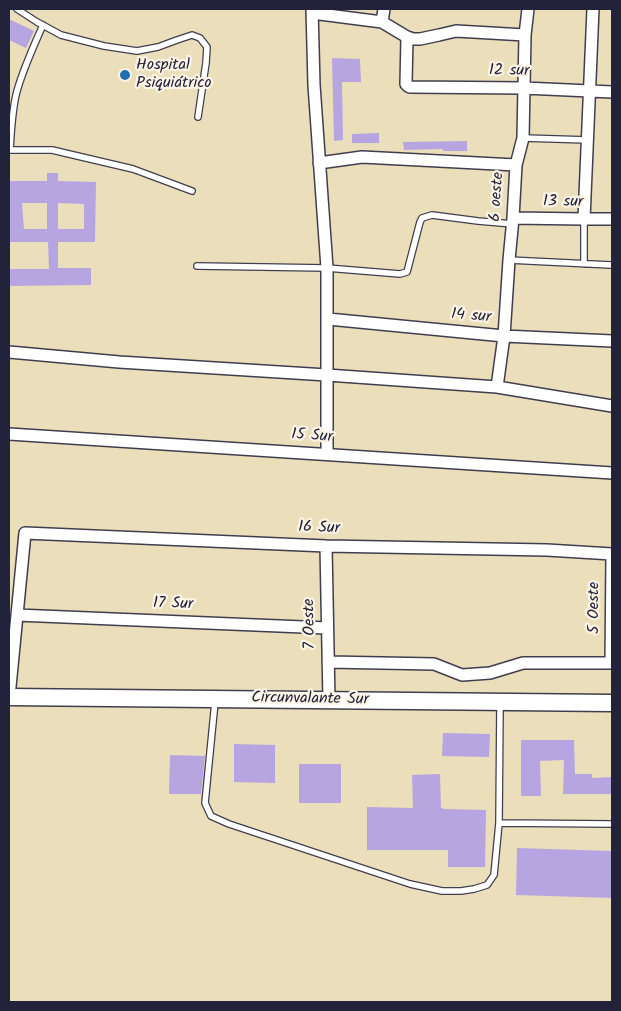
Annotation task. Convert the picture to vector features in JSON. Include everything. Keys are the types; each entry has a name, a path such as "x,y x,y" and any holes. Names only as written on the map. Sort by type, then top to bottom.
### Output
{"main road":[{"name":"Circunvalante Sur","path":"9,697 612,703"}],"street":[{"path":"382,22 384,9"},
{"name":"6 oeste","path":"497,387 504,336 516,165 523,138 525,36 528,9"},
{"path":"584,219 593,9"},
{"path":"327,454 327,268 314,85 312,11 382,22 413,39 439,36 456,31 525,36"},
{"name":"12 sur","path":"407,37 406,84 410,87 524,88 612,92"},
{"path":"319,163 362,157 516,165"},
{"name":"13 sur","path":"513,221 612,219"},
{"name":"14 sur","path":"328,319 504,336 612,341"},
{"path":"9,352 119,362 497,387 612,406"},
{"name":"15 Sur","path":"9,434 612,473"},
{"name":"16 Sur","path":"17,615 25,533 326,546 547,550 612,554"},
{"name":"7 Oeste","path":"326,546 329,701"},
{"name":"5 Oeste","path":"612,554 612,662"},
{"path":"9,697 17,615"},
{"name":"17 Sur","path":"17,615 328,628"},
{"path":"328,662 434,664 462,675 490,673 523,663 612,662"}],"lane":[{"path":"17,9 61,35 104,46 137,50 158,47 192,36 200,38 208,47 198,118"},
{"path":"43,25 26,64 16,94 9,150 52,150 133,170 192,191"},
{"path":"523,138 588,140"},
{"path":"198,266 327,268 400,274 407,272 422,218 432,215 513,221"},
{"path":"584,219 584,264"},
{"path":"509,260 611,265"},
{"path":"216,699 205,803 211,816 229,824 410,884 442,891 467,890 487,885 494,875 499,823 500,702"},
{"path":"499,823 612,824"}],"building":[{"path":"9,19 34,31 26,48 9,40"},
{"path":"332,58 360,59 361,82 342,82 343,140 334,141"},
{"path":"379,133 379,143 352,143 352,134"},
{"path":"467,141 467,151 443,151 443,149 404,150 403,142"},
{"path":"47,173 58,173 58,181 96,182 95,242 58,242 58,268 91,268 91,285 9,286 9,269 49,269 48,242 9,242 9,181 47,181","holes":["22,203 47,203 47,229 24,229","58,203 84,204 84,229 58,229"]},
{"path":"443,733 490,734 489,757 442,756"},
{"path":"521,740 574,740 575,774 592,774 592,778 612,777 612,794 563,794 564,760 540,761 541,796 521,796"},
{"path":"234,744 275,745 275,783 234,782"},
{"path":"170,755 205,756 201,794 169,794"},
{"path":"299,764 341,764 341,803 299,803"},
{"path":"440,774 441,808 486,810 485,867 448,867 448,850 367,850 367,807 413,808 412,775"},
{"path":"517,848 612,851 612,898 516,895"}],"place":[{"name":"Hospital Psiquiátrico","path":"125,75"}]}
